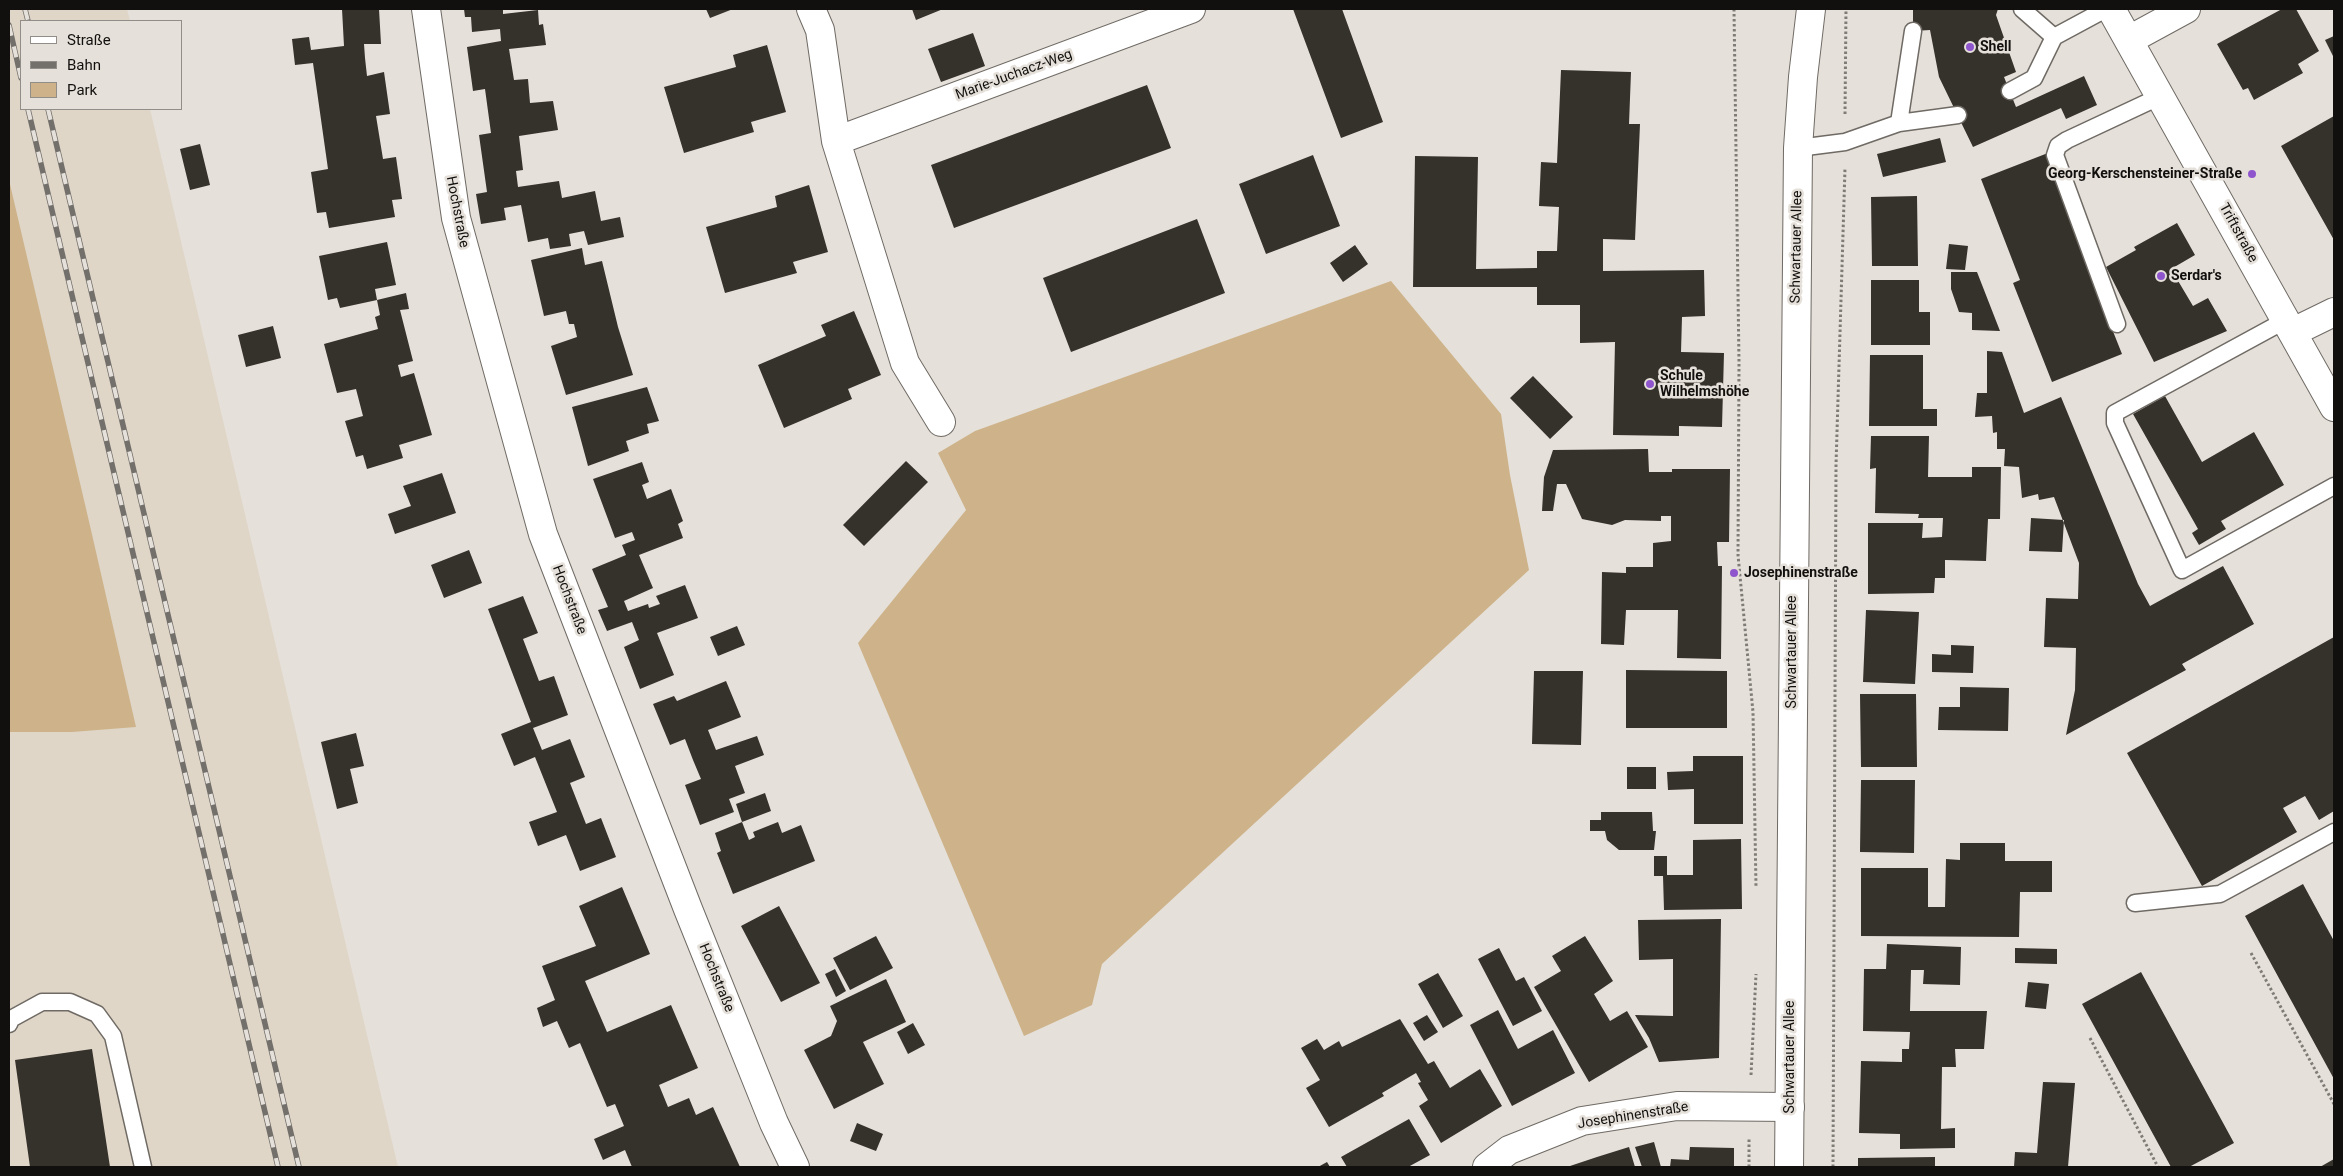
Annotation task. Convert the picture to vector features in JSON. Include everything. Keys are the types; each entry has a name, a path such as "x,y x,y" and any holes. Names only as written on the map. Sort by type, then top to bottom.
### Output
{"street":[{"name":"Hochstraße","path":"426,9 456,218 543,534 691,918 774,1123 795,1167"},
{"path":"811,9 820,30 836,141 905,363 941,422"},
{"name":"Marie-Juchacz-Weg","path":"836,141 1191,9"},
{"name":"Schwartauer Allee","path":"1792,9 1803,77"},
{"name":"Schwartauer Allee","path":"1789,1167 1798,148 1803,77 1811,9"},
{"name":"Triftstraße","path":"2111,9 2334,406"},
{"path":"2129,40 2186,9"},
{"path":"2290,326 2334,312"},
{"name":"Josephinenstraße","path":"1487,1167 1509,1150 1582,1121 1677,1106 1790,1107"}],"lane":[{"path":"2022,9 2054,38"},
{"path":"2010,91 2034,78 2054,38 2106,9"},
{"path":"1899,123 1913,30"},
{"path":"2117,324 2055,155 2058,146 2067,140 2161,96"},
{"path":"1798,148 1845,142 1899,123 1958,115"},
{"path":"2290,326 2115,413 2115,423 2182,570 2334,486"},
{"path":"2135,903 2220,894 2334,832"},
{"path":"9,1024 11,1020 42,1002 70,1002 97,1014 113,1036 143,1167"}],"path":[{"path":"1734,9 1739,363 1738,555 1753,712 1756,889"},
{"path":"1833,1167 1836,475 1845,142 1846,9"},
{"path":"2251,952 2334,1104"},
{"path":"1749,1167 1749,1107 1756,968"},
{"path":"2090,1038 2158,1167"}],"shaded area":[{"path":"9,9 127,9 130,20 20,20 20,110 150,110 398,1167 9,1167"}],"green space":[{"path":"9,180 136,727 72,732 9,732"},
{"path":"1391,281 1501,414 1510,475 1529,570 1102,964 1092,1005 1024,1036 858,643 966,510 938,453 975,431"}],"building":[{"path":"342,9 379,9 381,44 364,44 367,76 384,72 390,114 376,116 383,159 396,157 402,199 392,200 395,217 329,228 326,212 317,213 311,172 328,169 313,63 295,65 292,39 309,37 311,50 344,46"},
{"path":"464,9 503,9 503,14 538,10 539,25 543,24 546,45 509,49 514,80 528,79 530,103 553,101 558,130 519,136 523,170 516,171 518,187 559,181 562,198 595,191 601,221 620,217 624,237 588,245 584,231 569,234 571,246 550,249 548,238 528,242 521,205 504,208 506,220 481,224 476,194 487,192 479,135 491,133 485,89 473,91 467,47 501,41 500,29 472,32 471,17 465,17"},
{"path":"706,9 733,9 710,18"},
{"path":"912,9 943,9 916,20"},
{"path":"1293,9 1342,9 1383,122 1341,138"},
{"path":"1913,9 1998,9 1996,15 2016,72 2004,77 2016,107 2084,76 2097,105 2066,119 2061,108 1973,147 1939,77 1930,30 1913,31"},
{"path":"2282,9 2296,9 2319,51 2298,64 2303,73 2254,100 2248,88 2243,90 2217,44"},
{"path":"973,33 985,66 941,82 928,49"},
{"path":"2334,36 2334,58 2325,40"},
{"path":"767,45 786,112 751,122 754,132 684,153 664,87 736,67 733,55"},
{"path":"1561,70 1631,72 1629,124 1640,124 1635,240 1603,239 1603,271 1704,270 1705,316 1682,317 1681,352 1724,353 1722,427 1679,426 1679,436 1613,435 1615,342 1580,343 1580,305 1537,305 1537,287 1413,287 1415,156 1478,157 1476,269 1537,268 1537,251 1557,251 1559,207 1539,206 1541,162 1557,163"},
{"path":"1147,85 1171,148 954,228 931,165"},
{"path":"2334,116 2334,240 2281,146"},
{"path":"1940,138 1946,162 1883,177 1877,154"},
{"path":"200,144 210,185 190,190 180,149"},
{"path":"2048,153 2088,254 2083,256 2122,354 2052,382 2013,283 2020,280 1981,179"},
{"path":"1313,155 1340,226 1266,254 1239,184"},
{"path":"809,185 828,252 793,262 797,273 725,293 706,227 777,207 775,196"},
{"path":"1917,196 1918,266 1872,266 1871,197"},
{"path":"1197,219 1225,293 1071,352 1043,278"},
{"path":"2177,223 2195,255 2171,269 2193,306 2208,298 2227,331 2154,362 2106,267 2136,250 2134,247"},
{"path":"387,242 396,285 375,289 377,300 340,308 337,298 328,300 319,256"},
{"path":"1949,244 1968,246 1965,270 1946,269"},
{"path":"1355,245 1368,264 1343,282 1330,263"},
{"path":"582,248 585,265 602,261 618,327 633,375 566,395 551,346 577,337 574,324 569,324 566,311 544,316 531,260"},
{"path":"1951,272 1977,272 2000,331 1972,330 1972,313 1959,312 1951,289"},
{"path":"1871,280 1919,280 1919,312 1930,312 1930,345 1871,345"},
{"path":"406,293 409,309 400,310 413,361 398,365 401,377 414,373 432,435 399,445 403,458 367,469 363,455 356,457 345,421 363,416 356,389 337,393 324,344 378,329 375,317 380,315 377,300"},
{"path":"854,311 881,375 848,389 852,399 784,428 758,365 826,336 821,325"},
{"path":"273,326 281,358 246,367 238,335"},
{"path":"1987,351 2002,352 2024,413 2061,397 2138,584 2150,606 2223,566 2254,624 2182,664 2186,670 2066,735 2075,690 2076,648 2044,647 2046,598 2078,599 2079,563 2054,497 2039,500 2038,494 2022,498 2019,467 2004,466 2005,449 1997,449 1997,432 1993,433 1992,416 1975,417 1977,393 1987,393"},
{"path":"1870,355 1923,355 1923,409 1937,409 1937,426 1869,426"},
{"path":"1533,376 1573,417 1550,439 1510,398"},
{"path":"647,387 659,421 647,424 649,433 626,441 629,451 588,466 572,407"},
{"path":"2165,396 2202,462 2254,432 2284,485 2221,521 2226,529 2199,545 2192,533 2198,529 2133,414"},
{"path":"1871,436 1929,436 1928,477 1972,477 1972,467 2001,467 2000,519 1988,519 1986,561 1945,560 1945,578 1935,578 1934,593 1868,594 1868,523 1923,523 1922,538 1942,537 1943,518 1918,518 1919,514 1875,513 1876,468 1870,469"},
{"path":"1648,449 1649,472 1672,472 1672,469 1730,469 1729,542 1717,542 1718,566 1722,566 1721,659 1677,658 1678,610 1626,610 1624,645 1601,644 1602,572 1626,573 1626,567 1653,567 1653,543 1671,541 1671,516 1661,516 1661,521 1625,520 1612,525 1582,519 1566,484 1557,484 1553,511 1542,511 1544,477 1553,450"},
{"path":"906,461 928,482 864,546 843,525"},
{"path":"642,462 649,482 642,485 647,499 671,489 683,521 678,524 683,538 639,555 653,588 624,601 628,611 648,604 649,608 660,604 656,596 685,585 698,618 657,633 674,675 640,689 624,647 639,640 632,622 607,631 598,610 608,607 592,569 626,555 622,545 635,540 632,532 615,538 593,479"},
{"path":"442,473 456,513 395,534 388,514 411,506 403,486"},
{"path":"2031,518 2064,520 2062,552 2029,551"},
{"path":"469,550 482,583 444,598 431,565"},
{"path":"523,596 538,633 523,639 539,681 554,676 568,715 533,728 542,750 570,739 585,777 570,783 586,824 601,818 616,857 580,871 566,835 538,846 529,822 557,812 535,757 514,766 501,734 531,722 488,609"},
{"path":"1866,610 1919,612 1915,684 1863,682"},
{"path":"737,626 745,645 718,656 710,637"},
{"path":"2334,637 2334,811 2319,820 2305,796 2283,808 2297,832 2202,886 2127,753"},
{"path":"1951,645 1974,646 1973,673 1932,672 1932,654 1951,655"},
{"path":"1626,670 1727,671 1727,728 1626,728"},
{"path":"1534,671 1583,671 1581,745 1532,744"},
{"path":"726,681 741,717 708,730 716,750 757,736 764,755 735,766 745,793 729,799 734,812 700,825 685,785 701,779 685,739 670,745 653,704 674,696 677,701"},
{"path":"1960,687 2009,688 2008,731 1938,730 1939,707 1960,707"},
{"path":"1860,694 1916,694 1917,767 1861,767"},
{"path":"356,733 364,766 350,769 358,803 337,809 321,742"},
{"path":"1693,756 1743,756 1743,824 1694,824 1694,789 1668,790 1667,772 1693,771"},
{"path":"1627,767 1656,767 1656,789 1627,789"},
{"path":"1861,780 1915,780 1914,853 1860,852"},
{"path":"765,793 771,811 742,822 736,804"},
{"path":"1601,812 1652,812 1653,831 1656,831 1654,850 1619,850 1607,840 1605,831 1590,831 1590,820 1601,820"},
{"path":"742,822 749,840 755,837 753,832 778,822 782,833 801,825 815,861 733,894 717,853 721,851 715,833"},
{"path":"1741,839 1742,909 1664,910 1663,876 1654,876 1654,856 1667,856 1667,875 1693,875 1693,840"},
{"path":"1960,843 2005,843 2005,861 2052,861 2052,892 2020,892 2019,937 1861,936 1861,868 1928,868 1928,907 1945,907 1946,859 1960,860"},
{"path":"2303,884 2334,941 2334,1079 2245,916"},
{"path":"622,887 650,954 585,981 607,1032 671,1005 698,1068 659,1085 668,1107 689,1098 696,1115 713,1107 740,1167 632,1167 625,1150 603,1160 594,1139 624,1126 615,1104 607,1107 580,1043 569,1048 557,1021 543,1027 537,1008 555,1000 542,966 596,946 579,906"},
{"path":"779,906 820,983 781,1002 741,926"},
{"path":"1721,919 1719,1058 1659,1062 1649,1038 1635,1015 1673,1016 1673,959 1639,960 1638,920"},
{"path":"876,936 893,968 850,990 833,958"},
{"path":"1585,936 1613,981 1594,994 1610,1021 1627,1011 1648,1047 1589,1082 1534,987 1561,971 1552,956"},
{"path":"1887,944 1961,947 1960,985 1923,984 1924,970 1911,970 1910,1011 1987,1011 1984,1049 1955,1049 1956,1067 1942,1067 1941,1129 1955,1128 1955,1148 1900,1149 1900,1134 1859,1133 1861,1061 1902,1062 1902,1049 1909,1049 1910,1032 1863,1031 1864,969 1886,969"},
{"path":"1499,948 1516,981 1524,977 1542,1011 1513,1026 1478,959"},
{"path":"2015,948 2057,949 2057,964 2015,963"},
{"path":"835,969 846,991 836,997 825,974"},
{"path":"2141,972 2234,1143 2189,1167 2171,1167 2082,1004"},
{"path":"1438,973 1463,1016 1443,1028 1418,984"},
{"path":"886,979 906,1022 863,1042 884,1084 834,1109 804,1050 831,1036 837,1021 830,1006"},
{"path":"2028,982 2049,984 2046,1009 2025,1007"},
{"path":"1498,1010 1518,1049 1553,1030 1575,1073 1512,1106 1470,1025"},
{"path":"1427,1015 1438,1032 1424,1041 1413,1023"},
{"path":"1400,1019 1428,1064 1434,1061 1450,1088 1480,1069 1502,1106 1441,1143 1419,1106 1428,1100 1418,1083 1421,1082 1416,1073 1382,1093 1384,1096 1329,1127 1306,1088 1320,1080 1301,1048 1317,1039 1324,1050 1339,1041 1342,1047"},
{"path":"913,1023 925,1045 908,1054 897,1032"},
{"path":"92,1049 110,1167 30,1167 15,1060"},
{"path":"2043,1082 2075,1083 2068,1167 2014,1167 2015,1152 2037,1153"},
{"path":"1409,1119 1430,1155 1408,1167 1347,1167 1341,1157"},
{"path":"857,1123 883,1134 876,1151 850,1141"},
{"path":"1654,1142 1661,1167 1642,1167 1635,1147"},
{"path":"1629,1147 1635,1167 1567,1167 1597,1157"},
{"path":"1690,1147 1734,1148 1734,1167 1670,1167 1671,1159 1689,1160"},
{"path":"1935,1157 1935,1167 1858,1167 1858,1158"},
{"path":"2334,1159 2334,1167 2320,1167"},
{"path":"1327,1162 1330,1167 1318,1167"}],"railway":[{"path":"25,9 28,20"},
{"path":"9,25 20,74"},
{"path":"28,110 278,1167"},
{"path":"48,110 299,1167"}],"place":[{"name":"Shell","path":"1970,47"},
{"name":"Georg-Kerschensteiner-Straße","path":"2252,174"},
{"name":"Serdar's","path":"2161,276"},
{"name":"Schule Wilhelmshöhe","path":"1650,384"},
{"name":"Josephinenstraße","path":"1734,573"}]}
